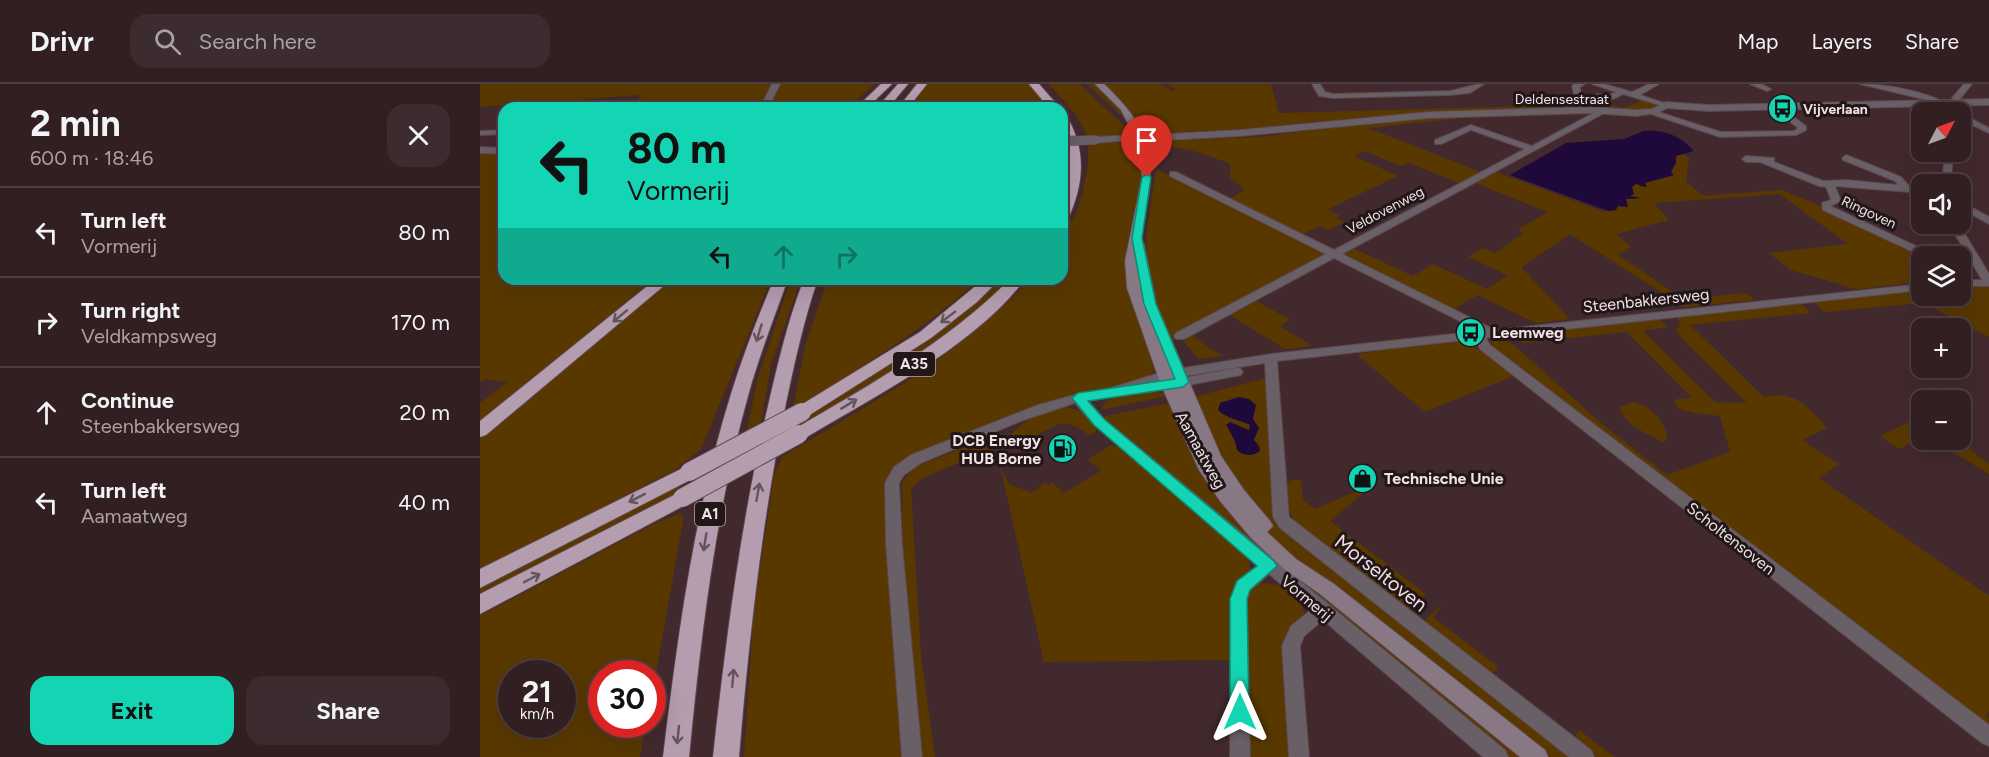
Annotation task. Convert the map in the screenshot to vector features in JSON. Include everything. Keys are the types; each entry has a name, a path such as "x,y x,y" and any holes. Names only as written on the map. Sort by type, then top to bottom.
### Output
{"highway":[{"path":"868,102 887,84"},
{"path":"887,102 903,84"},
{"path":"908,102 922,84"},
{"path":"1034,84 1050,102"},
{"path":"1068,128 1072,136 1076,167 1068,203"},
{"path":"480,431 658,285"},
{"name":"A1","path":"676,757 687,654 709,517 735,411 761,325 778,285"},
{"path":"726,757 737,633 758,490 795,330 809,285"},
{"path":"795,330 817,285"},
{"path":"480,579 802,412 900,352 950,316 986,285"},
{"name":"A35","path":"480,605 799,434 946,342 1012,285"}],"main road":[{"name":"Aamaatweg","path":"1100,84 1130,116 1146,158 1146,189 1131,261 1133,288 1173,379 1205,466 1226,497 1290,564 1327,589 1537,757"}],"street":[{"path":"767,102 776,84"},
{"path":"1316,84 1322,94 1333,96 1450,93 1467,91 1480,84"},
{"path":"1578,93 1576,86 1581,84"},
{"path":"1596,84 1633,95 1671,102"},
{"path":"1633,95 1654,84"},
{"path":"1754,84 1767,89"},
{"path":"1867,84 1935,102"},
{"path":"1956,98 1968,84"},
{"path":"1642,90 1671,102"},
{"path":"1598,96 1609,99 1622,92"},
{"name":"Deldensestraat","path":"1068,141 1240,133 1429,115 1649,112 1671,102 1688,108 1911,104"},
{"name":"Deldensestraat","path":"1971,102 1989,102"},
{"path":"1649,112 1720,135 1796,133 1803,128 1776,106"},
{"name":"Veldovenweg","path":"1180,336 1604,111"},
{"path":"1971,121 1989,131"},
{"path":"1438,142 1472,127 1533,149"},
{"path":"480,133 498,132"},
{"path":"480,150 498,151"},
{"name":"Ringoven","path":"1846,158 1898,179 1906,188"},
{"name":"Ringoven","path":"1746,159 1785,160"},
{"name":"Ringoven","path":"1762,160 1815,182 1830,185 1846,183 1911,189"},
{"path":"1173,174 1335,254 1484,333"},
{"name":"Ringoven","path":"1830,185 1836,201 1825,205 1826,208 1911,248"},
{"path":"1971,210 1989,221"},
{"path":"1960,234 1989,283"},
{"path":"1971,283 1989,283"},
{"name":"Steenbakkersweg","path":"1078,398 1173,379 1374,346 1911,288"},
{"name":"Scholtensoven","path":"1484,333 1485,347 1989,737"},
{"name":"Morseltoven","path":"1271,363 1281,517 1285,524 1584,757"},
{"path":"912,757 894,544 892,483 899,471 916,459 1078,398"},
{"name":"Vormerij","path":"1078,398 1099,422 1498,757"},
{"path":"1240,757 1239,599 1243,586 1268,566"},
{"path":"1299,757 1291,646 1297,632 1322,611"}],"shaded area":[{"path":"480,84 773,84 764,102 636,102 641,95 547,102 498,102 498,106 480,107"},
{"path":"780,84 874,84 854,102 771,102"},
{"path":"928,84 1031,84 1046,102 914,102"},
{"path":"1049,84 1079,84 1126,127 1133,126 1087,84 1161,84 1173,91 1177,90 1167,84 1271,84 1279,113 1611,104 1623,107 1643,100 1656,105 1649,111 1376,116 1255,128 1088,137 1068,106 1068,102 1065,102"},
{"path":"1597,111 1595,114 1464,118 1368,128 1483,173 1462,184 1409,163 1401,166 1365,151 1354,156 1398,176 1328,209 1340,216 1336,218 1344,223 1327,230 1320,226 1303,234 1230,199 1245,190 1229,177 1230,164 1175,147 1133,150 1141,155 1129,161 1142,173 1127,245 1147,256 1146,238 1156,169 1330,254 1232,305 1152,353 1156,369 1143,380 1081,394 897,468 888,570 897,701 904,757 744,757 754,610 774,476 782,457 880,398 945,355 1003,306 1023,285 1068,285 1068,227 1076,213 1082,194 1088,167 1088,144 1260,137 1432,117"},
{"path":"1644,131 1658,131 1672,135 1684,141 1694,151 1676,156 1676,163 1671,172 1674,175 1645,183 1647,186 1644,187 1636,184 1632,187 1634,194 1630,196 1641,198 1626,199 1628,207 1618,206 1616,210 1608,211 1510,175 1566,143 1624,139"},
{"path":"1682,153 1689,158 1686,182 1704,196 1781,190 1814,203 1911,249 1911,283 1856,289 1791,270 1769,253 1848,244 1780,194 1654,203 1669,220 1616,234 1630,246 1627,251 1617,254 1683,299 1745,293 1755,300 1684,307 1570,234 1521,267 1570,319 1536,323 1478,295 1454,309 1344,254 1355,249 1413,276 1433,264 1487,289 1508,275 1468,257 1483,248 1495,253 1523,233 1518,230 1547,212 1476,183 1496,172 1604,212 1616,210 1618,206 1623,207 1625,199 1639,199 1639,197 1629,196 1631,188 1636,184 1673,175 1671,172 1676,156"},
{"path":"480,154 498,154 498,285 647,285 480,420 480,403 507,382 486,379 480,383"},
{"path":"1989,284 1989,337 1971,328 1971,318 1952,318 1929,306 1971,306 1971,285"},
{"path":"665,285 769,285 701,449 676,469 480,570 480,439"},
{"path":"789,285 799,285 771,364 761,422 747,430 757,381"},
{"path":"826,285 973,285 913,332 793,409 805,346"},
{"path":"986,285 1003,285 934,343 793,432 799,418 852,386"},
{"path":"1911,290 1911,304 1824,312 1813,301"},
{"path":"1257,301 1290,320 1280,326 1312,346 1285,349 1230,315"},
{"path":"1800,302 1811,313 1690,325 1764,397 1775,395 1792,398 1807,407 1827,428 1802,440 1839,464 1819,478 1989,596 1989,712 1985,715 1989,718 1989,730 1490,346 1491,339 1496,335 1515,346 1602,424 1667,475 1730,452 1720,416 1680,409 1675,403 1676,399 1692,398 1627,332 1524,343 1505,334 1658,318 1667,327 1643,331 1715,402 1747,403 1683,340 1675,329 1680,326 1677,316"},
{"path":"1193,335 1223,356 1199,359 1184,342"},
{"path":"1450,340 1476,348 1513,376 1425,412 1357,355 1404,345"},
{"path":"1269,377 1276,515 1574,757 1509,757 1251,544 1230,522 1102,417 1184,400"},
{"path":"1151,391 1166,396 1101,410 1104,404 1115,397"},
{"path":"1239,397 1249,399 1256,405 1253,419 1259,428 1254,440 1260,451 1251,455 1245,455 1237,450 1226,425 1230,422 1249,430 1250,425 1218,410 1220,403"},
{"path":"1633,402 1656,415 1664,427 1667,440 1663,442 1650,436 1626,419 1620,407"},
{"path":"1067,407 1080,411 1096,424 1096,432 1089,435 1072,425 1060,424 1030,439 1025,435 1015,441 1020,446 1014,446 1011,434 1022,424 1044,413"},
{"path":"1911,421 1911,443 1899,449 1880,436"},
{"path":"987,438 997,441 1001,466 1009,483 1031,493 1045,483 1048,485 1052,482 1064,493 1101,471 1088,459 1111,445 1123,448 1249,558 1250,573 1235,586 1231,598 1232,660 1044,662 996,447 922,478 911,488 921,656 935,757 920,757 903,572 902,482 914,468"},
{"path":"1949,450 1971,450 1989,464 1989,474"},
{"path":"1291,480 1301,480 1303,500 1315,509 1369,488 1330,521 1426,594 1410,609 1401,606 1295,523 1289,508 1287,484"},
{"path":"680,481 677,493 480,597 480,584"},
{"path":"681,513 683,520 658,660 588,660 588,738 644,738 640,757 480,757 480,616 652,525"},
{"path":"1259,583 1289,590 1299,600 1304,615 1284,646 1288,757 1247,757 1244,596 1251,587"},
{"path":"1441,605 1433,617 1498,667 1494,672 1485,671 1427,626 1425,620"},
{"path":"1579,730 1615,757 1597,757 1577,742 1576,735"}],"place":[{"name":"Vijverlaan","path":"1782,109"},
{"name":"Leemweg","path":"1471,332"},
{"name":"DCB Energy HUB Borne","path":"1062,449"},
{"name":"Technische Unie","path":"1363,478"}],"route":[{"path":"1147,177 1137,238 1150,304 1183,382 1078,398 1099,422 1228,529 1268,566 1243,586 1239,599 1240,712"}]}
